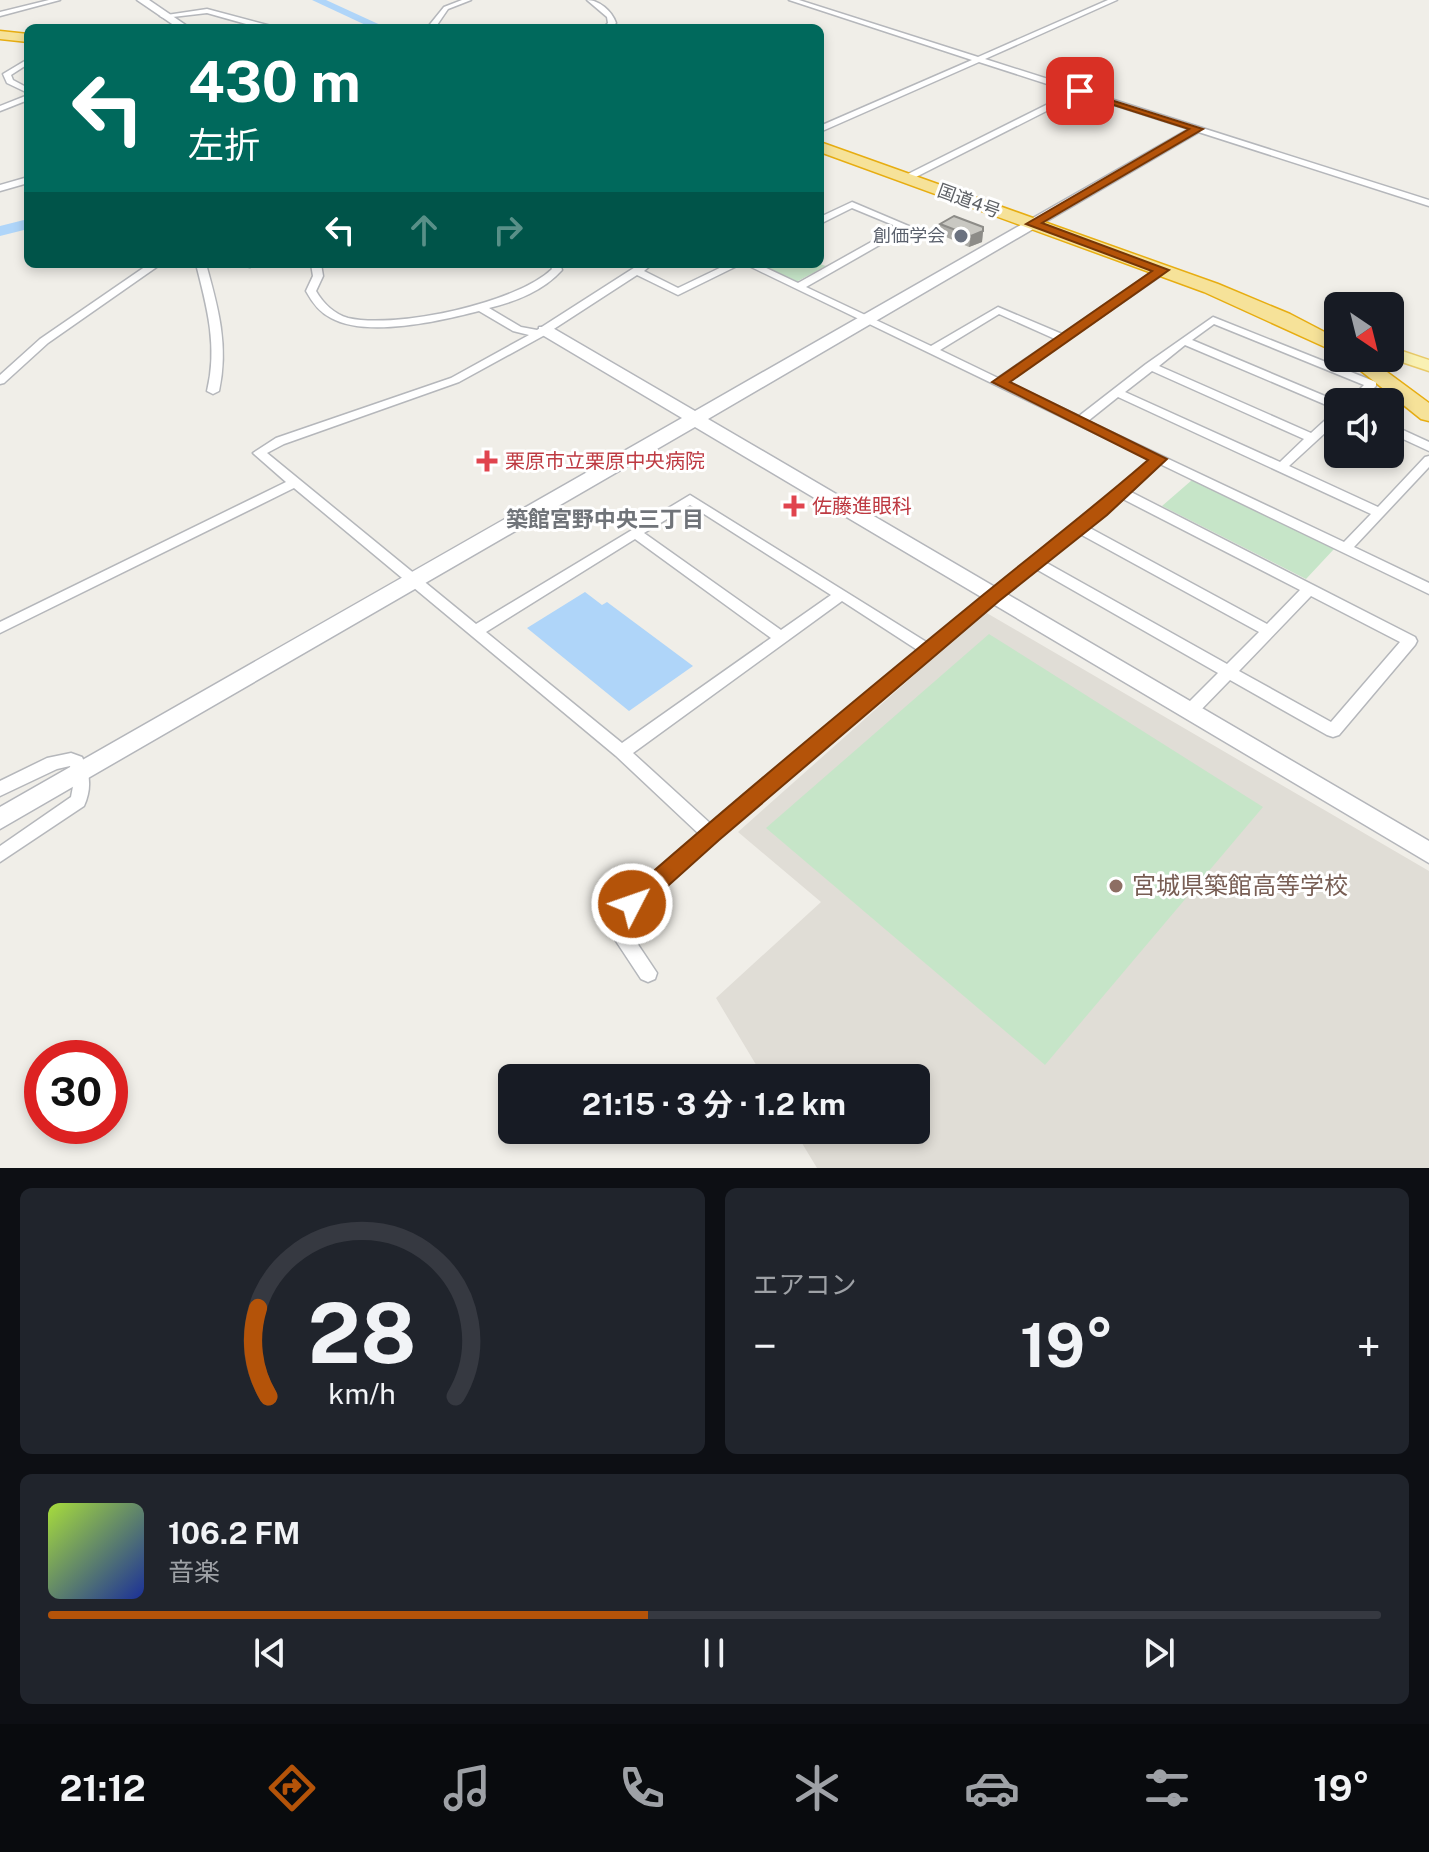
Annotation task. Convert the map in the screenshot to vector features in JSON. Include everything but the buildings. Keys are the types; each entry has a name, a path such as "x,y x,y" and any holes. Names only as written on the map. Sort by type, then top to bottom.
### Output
{"highway":[{"path":"0,35 24,38"},
{"name":"国道4号","path":"824,148 1162,270 1249,303 1324,338"},
{"path":"1374,372 1429,414"}],"main road":[{"path":"1404,357 1429,366"}],"street":[{"path":"0,14 57,0"},
{"path":"142,0 178,24"},
{"path":"434,24 446,8 468,0"},
{"path":"590,0 610,16 612,24"},
{"path":"792,0 1429,203"},
{"path":"824,127 1114,0"},
{"path":"164,16 207,11 254,24"},
{"path":"24,63 7,74 10,81 24,89"},
{"path":"907,178 1080,91"},
{"path":"0,109 24,99"},
{"path":"0,819 1198,129"},
{"path":"0,188 24,181"},
{"path":"798,287 906,227 852,205 824,219"},
{"path":"824,260 837,266"},
{"path":"0,381 44,341 150,268"},
{"path":"202,268 218,323 218,376 213,391"},
{"path":"317,268 318,276 311,291 320,307 344,321 375,326 443,317 535,289 554,276 556,268"},
{"path":"641,268 542,332 455,380 280,441 259,453 292,484 416,580 622,752 711,834"},
{"path":"636,271 678,292 728,268"},
{"path":"758,268 1429,589"},
{"path":"1000,382 1162,270"},
{"path":"478,306 517,329 542,332 694,419 1429,853"},
{"path":"932,350 998,310 1062,338"},
{"path":"1080,421 1213,320 1372,384 1368,388"},
{"path":"1184,341 1324,400"},
{"path":"1150,366 1312,438"},
{"path":"1116,392 1380,513"},
{"path":"1281,467 1324,427"},
{"path":"1404,435 1429,447"},
{"path":"648,973 619,932 632,904 711,834 1159,459"},
{"path":"1346,548 1429,460"},
{"path":"0,628 292,484"},
{"path":"1036,563 1333,731 1410,641 1122,493"},
{"path":"476,631 690,499 929,650"},
{"path":"1080,528 1269,631"},
{"path":"635,533 780,637"},
{"path":"1189,712 1309,590"},
{"path":"622,752 842,594"},
{"path":"0,789 63,759 76,761 82,773 78,801 0,855"}],"shaded area":[{"name":"宮城県築館高等学校","path":"985,612 1429,871 1429,1168 817,1168 802,1144 930,1144 930,1064 756,1064 716,998 821,902 738,832"}],"green space":[{"path":"766,268 822,268 796,282"},
{"path":"1192,480 1335,548 1306,579 1162,506"},
{"path":"989,634 1263,807 1045,1065 766,828"}],"water":[{"path":"585,592 602,605 607,602 693,666 629,711 527,628"}],"waterway":[{"path":"317,0 372,24"},
{"path":"0,231 24,225"}],"place":[{"name":"創価学会","path":"961,236"},
{"name":"栗原市立栗原中央病院","path":"487,461"},
{"name":"佐藤進眼科","path":"794,506"},
{"name":"宮城県築館高等学校","path":"1116,886"}],"district":[{"name":"築館宮野中央三丁目","path":"605,519"}],"route":[{"path":"632,904 711,834 992,597 1101,511 1159,459 1000,382 1162,270 1032,224 1198,129 1080,91"}]}
